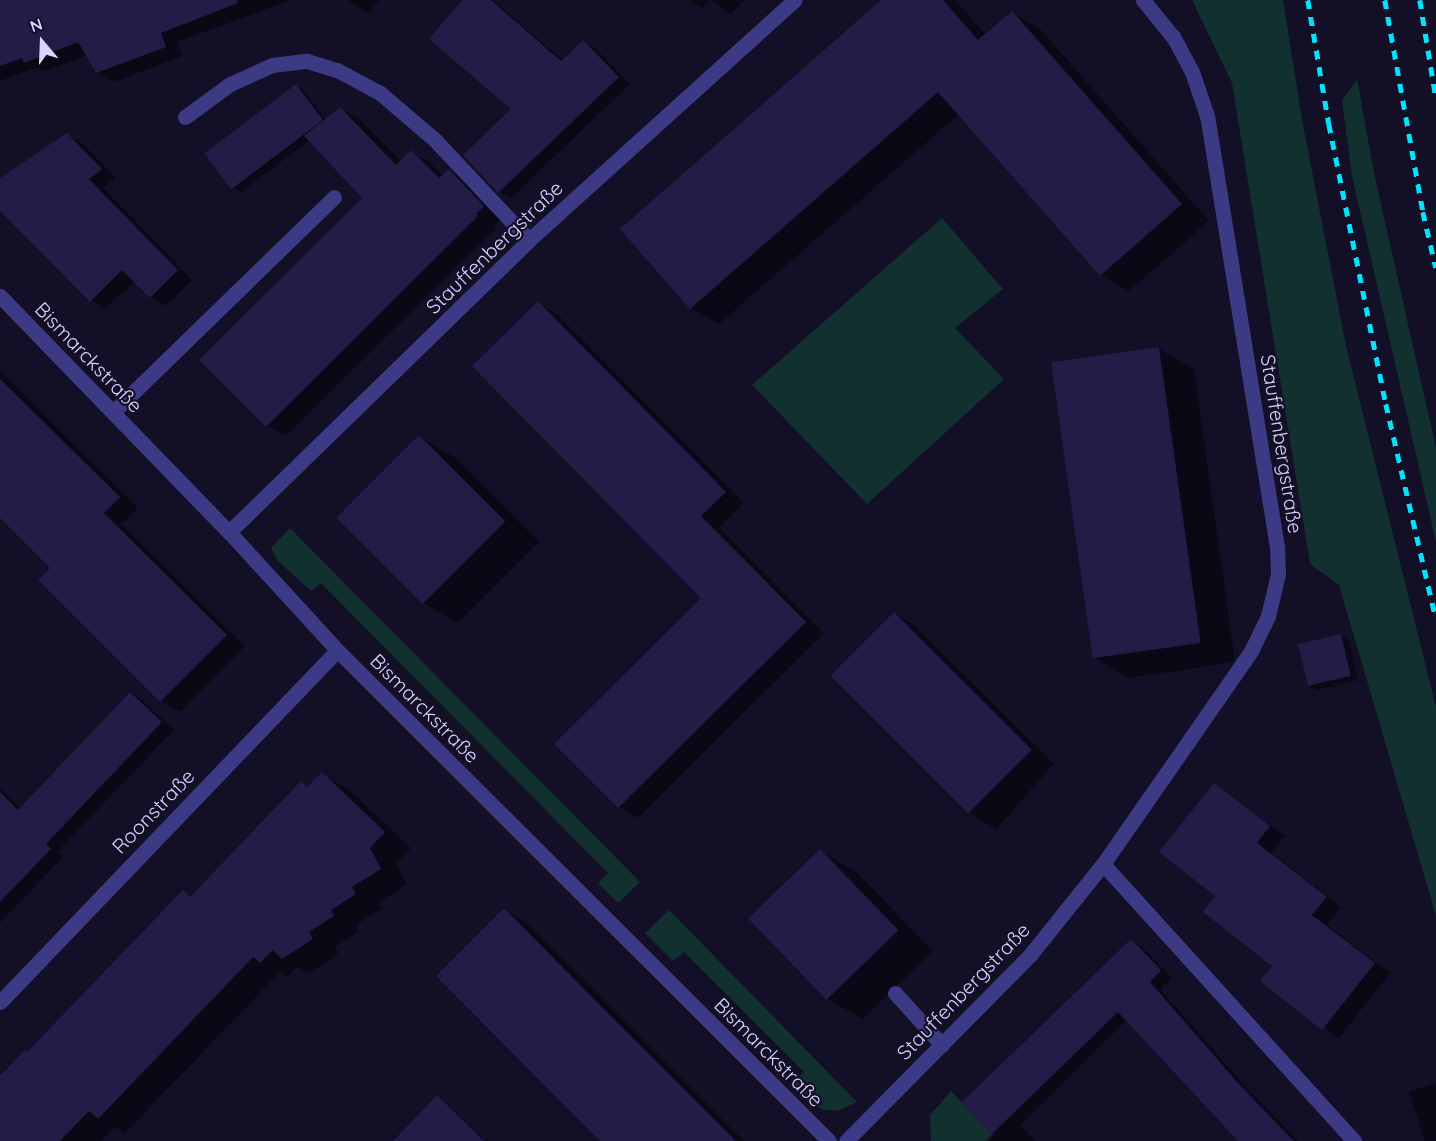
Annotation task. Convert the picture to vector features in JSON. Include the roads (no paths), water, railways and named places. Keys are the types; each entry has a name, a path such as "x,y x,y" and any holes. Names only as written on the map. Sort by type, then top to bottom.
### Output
{"street":[{"name":"Stauffenbergstraße","path":"229,532 529,240 795,0"},
{"name":"Stauffenbergstraße","path":"846,1141 1030,956 1103,864 1251,651 1268,616 1278,574 1275,535 1207,116 1187,64 1173,37 1143,0"},
{"path":"185,117 230,84 272,65 307,61 338,70 380,93 435,140 529,240"},
{"path":"114,412 334,196"},
{"name":"Bismarckstraße","path":"0,296 229,532 337,650 829,1141"},
{"name":"Roonstraße","path":"0,1002 337,650"},
{"path":"1103,864 1354,1141"},
{"path":"895,993 942,1045"}],"railway":[{"path":"1308,0 1329,124 1386,404 1436,619"},
{"path":"1385,0 1423,212 1436,268"},
{"path":"1420,0 1436,98"}]}
